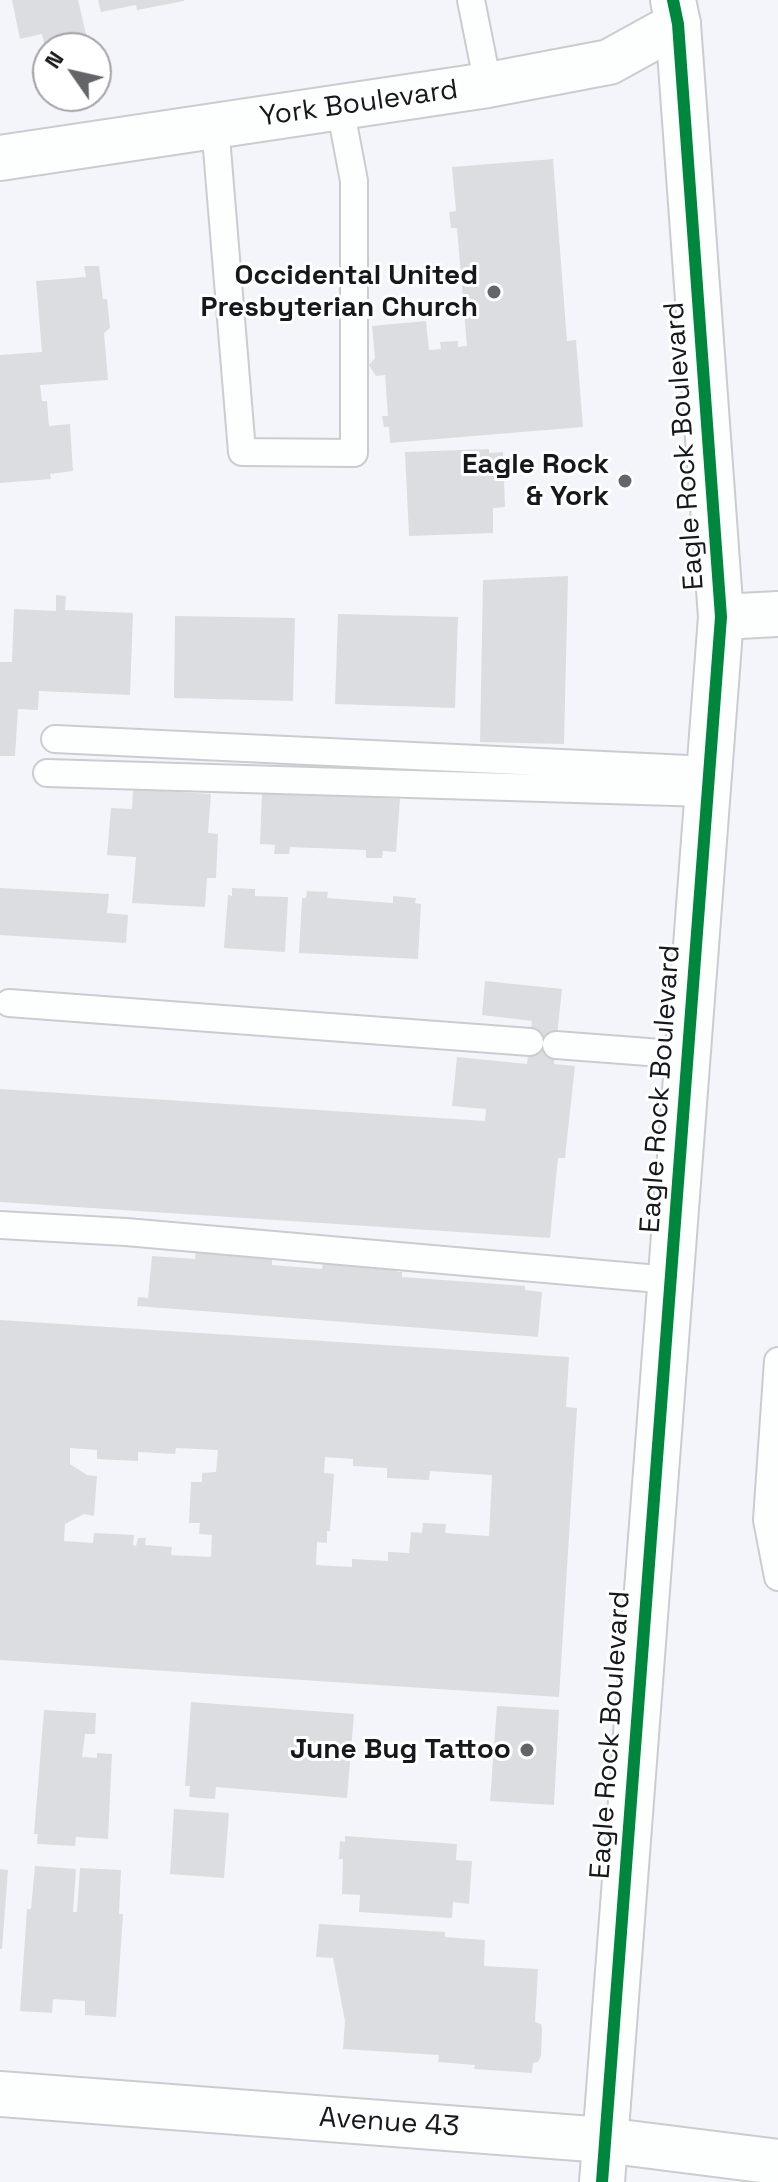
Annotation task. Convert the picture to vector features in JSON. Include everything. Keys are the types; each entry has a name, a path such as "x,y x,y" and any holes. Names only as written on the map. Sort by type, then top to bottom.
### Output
{"main road":[{"name":"York Boulevard","path":"0,158 488,85 609,62 683,8"},
{"name":"Eagle Rock Boulevard","path":"603,2161 721,617 683,8"},
{"path":"721,617 778,614"},
{"name":"Avenue 43","path":"0,2094 603,2161 778,2162"}],"lane":[{"path":"471,0 488,85"},
{"path":"215,125 242,452 354,453 354,181 340,107"},
{"path":"55,739 708,781"},
{"path":"47,773 708,781"},
{"path":"9,1003 687,1055"},
{"path":"0,1225 126,1232 670,1280"},
{"path":"778,1361 767,1520 778,1577"}],"building":[{"path":"12,0 78,0 86,32 32,32 32,36 20,39"},
{"path":"98,0 184,1 137,10 136,5 101,12"},
{"path":"553,159 567,341 576,340 583,427 390,443 389,427 384,427 382,416 388,416 385,375 376,376 369,365 375,358 372,326 426,321 429,350 441,349 440,342 458,341 458,347 467,346 457,228 451,228 449,212 456,211 452,167"},
{"path":"84,266 99,266 103,299 107,299 110,328 104,333 108,380 40,385 42,401 47,401 49,426 70,424 73,471 50,474 51,479 0,483 0,355 42,352 36,281 86,277"},
{"path":"489,449 489,453 503,452 505,507 493,508 493,533 409,536 405,452"},
{"path":"568,576 564,744 480,742 483,580"},
{"path":"56,595 66,596 65,610 133,613 130,695 39,691 38,710 18,709 15,756 0,756 0,662 12,662 14,609 56,611"},
{"path":"338,614 458,617 455,708 335,704"},
{"path":"175,616 295,618 293,701 174,698"},
{"path":"133,789 211,794 208,833 218,834 216,878 207,878 205,907 132,903 136,857 107,855 111,808 132,809"},
{"path":"262,792 400,799 396,852 383,851 382,858 366,858 366,850 290,847 289,854 274,854 275,845 260,844"},
{"path":"0,888 109,894 107,913 128,915 126,943 0,935"},
{"path":"232,888 255,889 255,896 288,897 285,952 224,948 228,895 232,896"},
{"path":"307,891 328,892 327,898 393,903 393,896 416,898 415,903 421,904 418,959 299,953 302,898 306,898"},
{"path":"485,981 562,989 554,1064 575,1066 565,1158 558,1158 550,1238 0,1202 0,1089 485,1121 486,1109 452,1106 457,1057 527,1064 532,1021 482,1015"},
{"path":"196,1249 272,1255 272,1265 322,1269 324,1257 398,1263 397,1272 402,1272 402,1277 525,1286 525,1290 542,1292 538,1337 137,1306 138,1297 148,1298 152,1256 195,1259"},
{"path":"0,1320 569,1357 566,1407 577,1408 559,1697 0,1660","holes":["70,1448 97,1450 97,1459 138,1461 138,1452 175,1454 176,1448 218,1450 216,1472 202,1473 202,1482 191,1482 189,1523 200,1523 199,1534 212,1535 211,1557 171,1555 172,1547 145,1545 146,1538 138,1538 136,1546 133,1545 134,1535 94,1533 93,1543 64,1541 65,1524 84,1514 94,1516 97,1476 87,1475 70,1464","325,1457 353,1459 353,1466 387,1468 387,1478 429,1480 430,1471 492,1475 489,1536 445,1533 446,1524 423,1523 422,1533 411,1532 409,1553 388,1552 388,1561 352,1559 352,1567 316,1565 317,1542 327,1543 327,1531 330,1531 334,1474 324,1473"]},
{"path":"191,1702 354,1714 347,1798 216,1787 215,1799 189,1797 190,1786 185,1786"},
{"path":"497,1706 559,1710 554,1805 490,1801"},
{"path":"44,1710 96,1713 95,1734 85,1734 82,1757 97,1758 97,1753 112,1754 108,1839 76,1837 75,1846 37,1844 38,1834 34,1834"},
{"path":"174,1809 229,1813 224,1878 170,1874"},
{"path":"345,1836 457,1844 456,1860 472,1861 469,1904 453,1902 452,1918 359,1912 360,1895 342,1894 343,1859 339,1859 340,1841 345,1842"},
{"path":"35,1866 76,1869 73,1912 77,1912 80,1868 121,1870 119,1914 123,1914 116,2017 85,2015 85,2001 53,1999 52,2013 20,2011 27,1909 31,1909"},
{"path":"0,1869 8,1870 2,1949 0,1949"},
{"path":"319,1924 445,1932 445,1937 485,1940 484,1966 538,1969 535,2022 541,2024 542,2029 541,2056 538,2062 533,2063 532,2073 474,2069 475,2065 438,2062 439,2055 343,2049 345,2021 333,1958 316,1957"}],"cycle path":[{"path":"602,2182 721,617 678,24 673,0"}],"place":[{"name":"Occidental United Presbyterian Church","path":"494,292"},
{"name":"Eagle Rock & York","path":"625,481"},
{"name":"June Bug Tattoo","path":"527,1750"}]}
